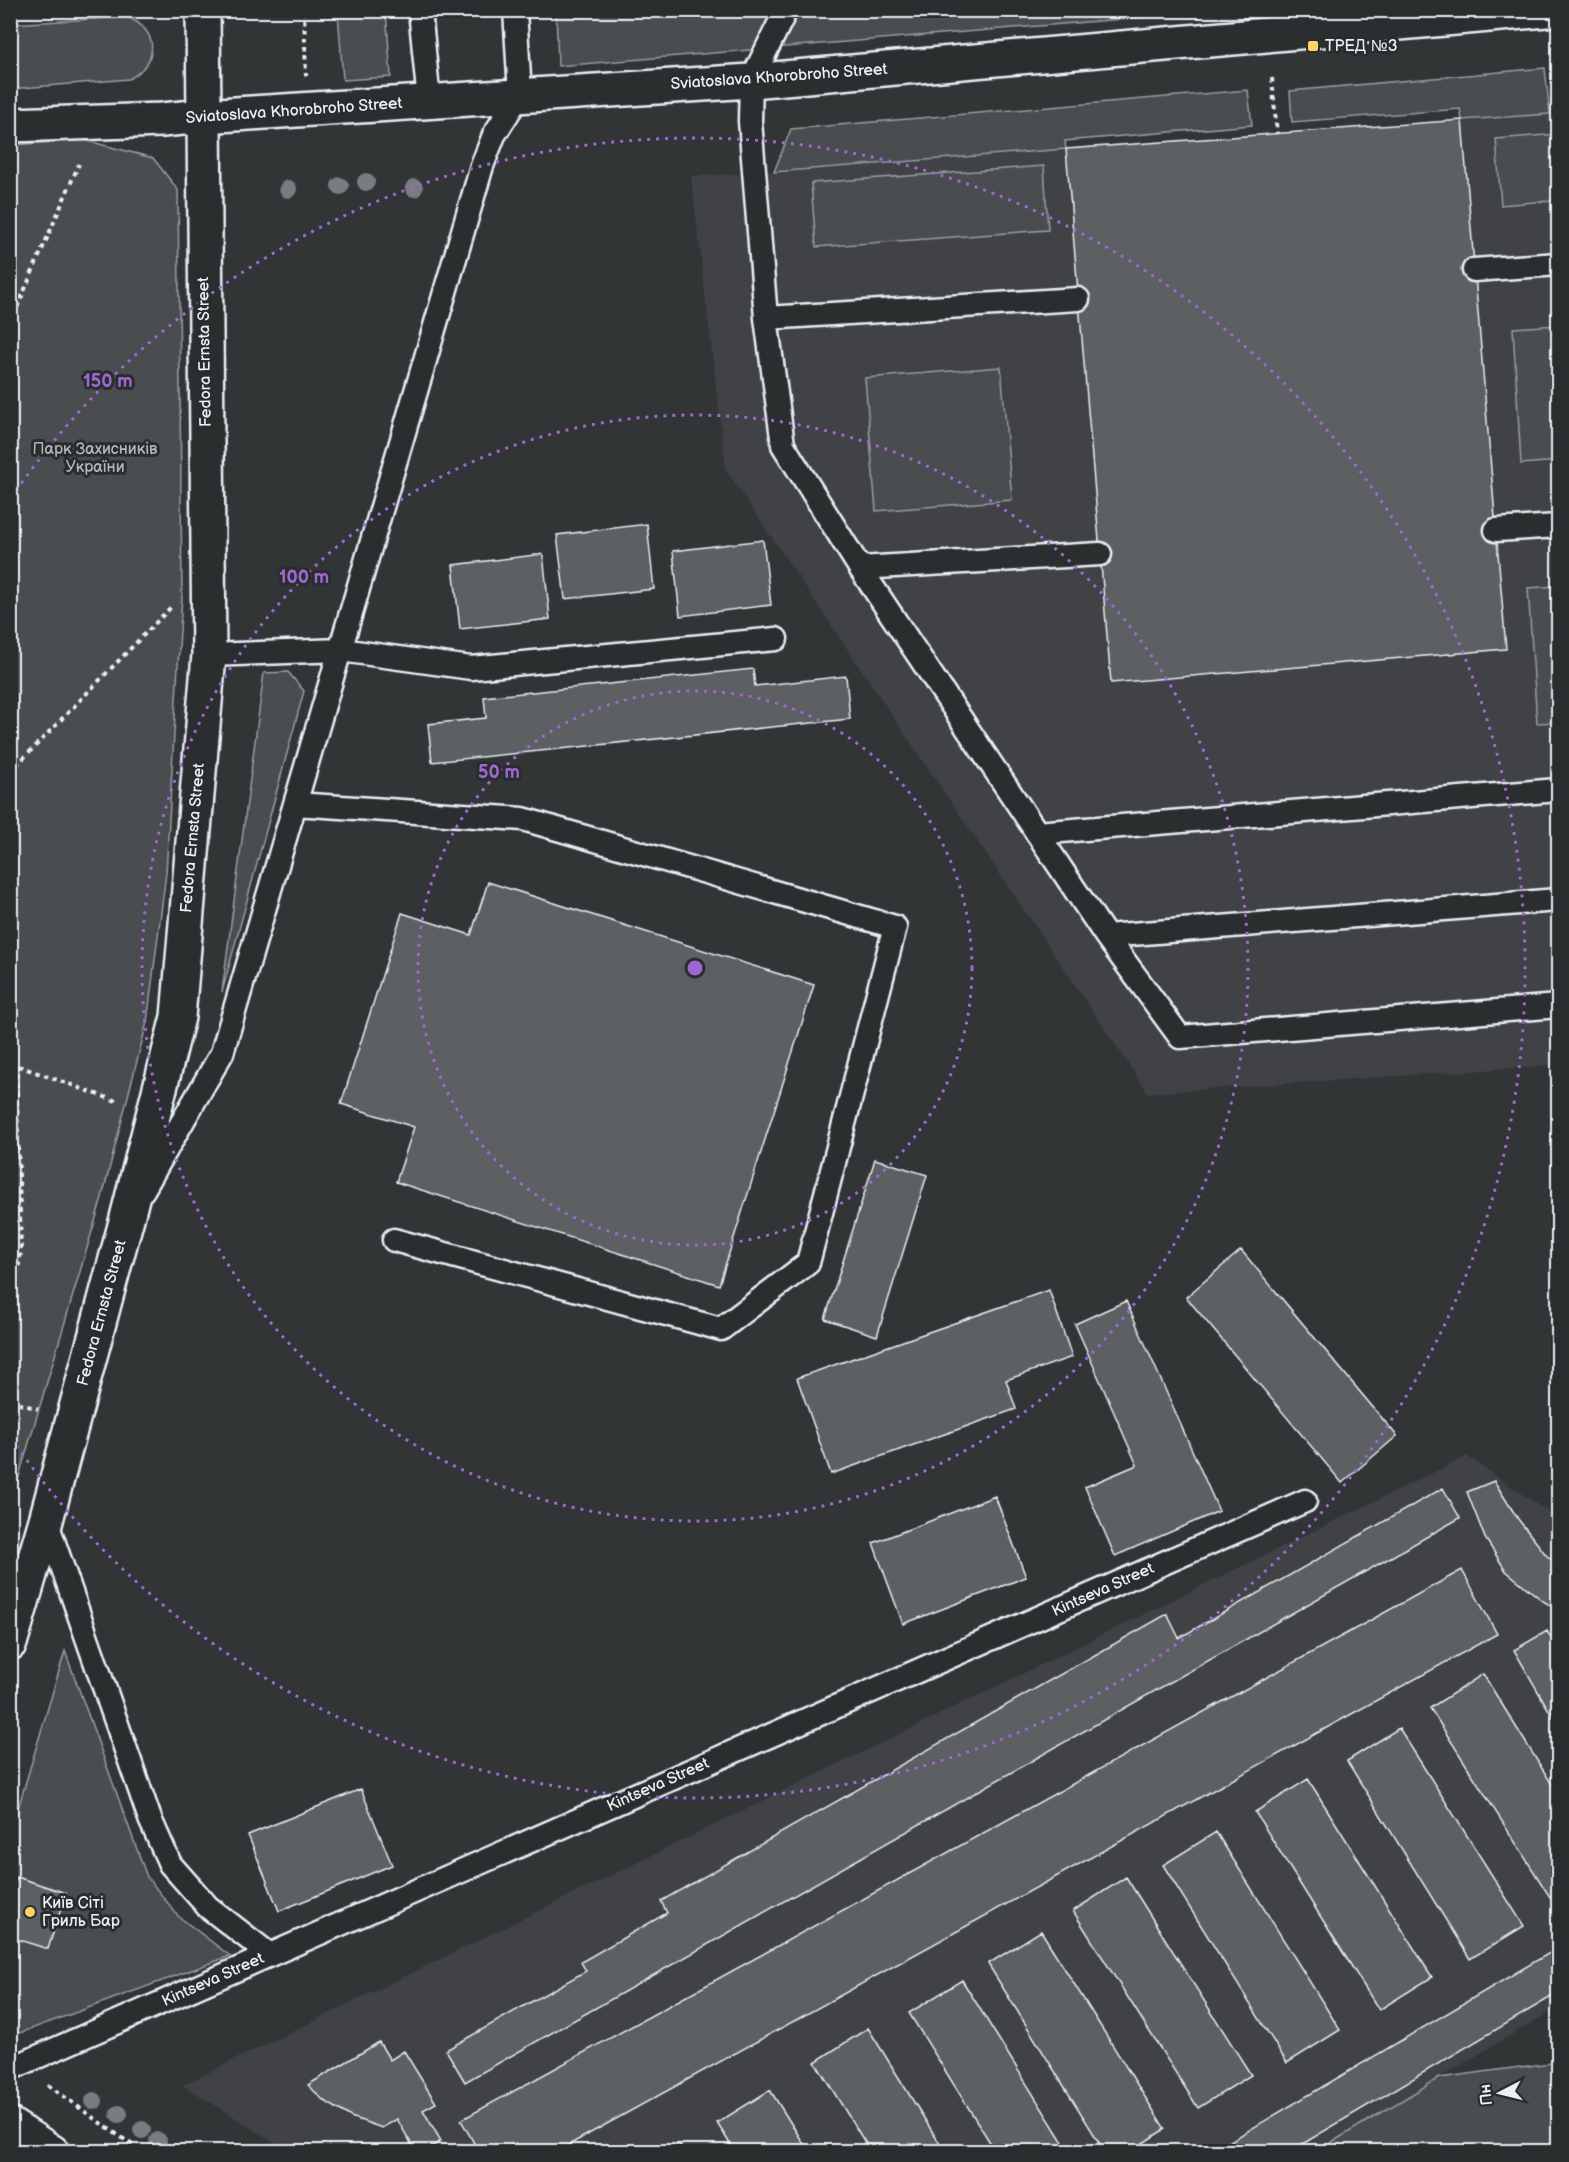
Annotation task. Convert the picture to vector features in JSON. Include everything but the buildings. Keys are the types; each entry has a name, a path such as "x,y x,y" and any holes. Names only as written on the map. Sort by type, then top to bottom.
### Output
{"main road":[{"name":"Fedora Ernsta Street","path":"10,1642 46,1520 178,1017 209,655 203,10"},
{"name":"Sviatoslava Khorobroho Street","path":"10,125 162,120 520,94 752,81 1546,10"},
{"path":"10,2125 52,2151"}],"lane":[{"path":"420,10 429,102"},
{"path":"127,1218 222,1053 482,166 494,135 520,94 515,10"},
{"path":"786,10 752,81 750,121 766,318 783,445 860,568 1037,833 1106,936 1179,1037 1558,1006"},
{"path":"1474,270 1558,264"},
{"path":"766,318 1078,299"},
{"path":"1496,530 1558,526"},
{"path":"860,568 1100,554"},
{"path":"209,655 341,650 471,668 776,639"},
{"path":"1037,833 1558,790"},
{"path":"295,804 523,819 895,927 808,1263 721,1329 394,1240"},
{"path":"1106,936 1558,900"},
{"name":"Kintseva Street","path":"16,2066 1305,1501"},
{"path":"46,1520 150,1820 170,1864 208,1907 270,1955"}],"path":[{"path":"304,10 306,77"},
{"path":"1272,78 1277,134"},
{"path":"10,324 79,164"},
{"path":"10,772 174,604"},
{"path":"10,1020 16,1065 21,1251 10,1320"},
{"path":"10,1062 126,1105"},
{"path":"10,1401 39,1409"},
{"path":"16,2066 143,2151"}],"shaded area":[{"path":"1558,113 1558,1065 1148,1093 726,470 691,176 774,172"},
{"path":"1467,1456 1558,1519 1558,2007 1317,2151 288,2151 183,2085"}],"green space":[{"path":"556,10 1218,11 558,66"},
{"path":"386,11 391,77 343,80 338,12"},
{"path":"127,17 145,30 152,47 146,64 129,79 11,89 11,24"},
{"path":"1545,68 1550,114 1462,120 1460,109 1292,122 1290,91"},
{"path":"1248,90 1252,125 1065,141 1066,149 774,172 791,129"},
{"path":"1558,134 1558,200 1501,205 1496,139"},
{"name":"Парк Захисників України","path":"84,140 153,158 178,190 182,596 166,873 147,1022 101,1201 11,1503 11,145"},
{"path":"1044,166 1048,230 816,247 811,183"},
{"path":"1558,325 1558,461 1521,464 1513,328"},
{"path":"1001,367 1012,500 876,511 865,378"},
{"path":"1558,586 1558,722 1537,723 1528,588"},
{"path":"288,672 304,691 222,992 264,673"},
{"path":"65,1651 147,1877 178,1916 230,1956 20,2033 11,2026 11,1832"},
{"path":"1558,2062 1558,2151 1317,2151 1439,2078"}],"place":[{"name":"ТРЕД №3","path":"1313,46"},
{"name":"Київ Сіті Гриль Бар","path":"30,1912"}]}
